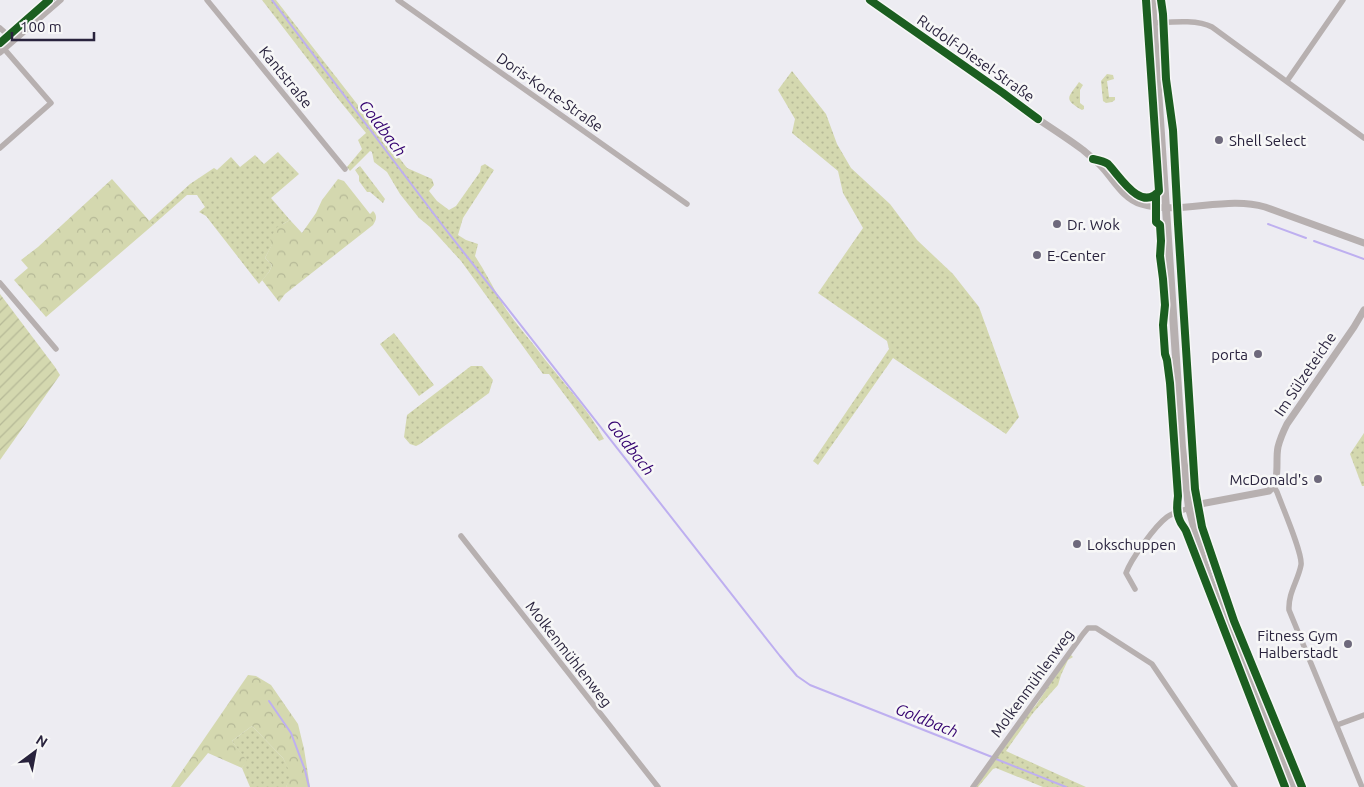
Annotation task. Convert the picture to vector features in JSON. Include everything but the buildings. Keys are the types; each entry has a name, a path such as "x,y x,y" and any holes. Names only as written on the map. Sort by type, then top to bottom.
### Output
{"main road":[{"path":"1152,0 1182,448 1189,508 1213,588 1294,787"}],"street":[{"path":"1,48 9,36 49,0"},
{"path":"1,48 61,0"},
{"name":"Kantstraße","path":"207,0 345,169"},
{"name":"Doris-Korte-Straße","path":"398,0 688,204"},
{"name":"Rudolf-Diesel-Straße","path":"870,0 1003,92 1081,149 1100,165 1130,198 1144,204 1166,207 1252,204 1364,243"},
{"path":"1287,80 1343,0"},
{"path":"1154,23 1196,22 1208,25 1224,34 1364,138"},
{"path":"0,28 9,36"},
{"path":"0,148 51,103 1,48"},
{"path":"0,283 56,350"},
{"name":"Im Sülzeteiche","path":"1337,726 1289,610 1288,602 1302,563 1301,554 1274,487 1276,460 1282,435 1294,413 1364,310"},
{"path":"1135,589 1126,573 1129,566 1150,536 1165,519 1174,513 1195,505 1269,490 1274,487"},
{"name":"Molkenmühlenweg","path":"461,536 658,787"},
{"name":"Molkenmühlenweg","path":"973,787 1088,628 1096,628 1152,664 1235,787"},
{"path":"1362,787 1337,726 1364,715"}],"green space":[{"path":"262,0 276,0 361,109 391,135 394,151 407,168 432,179 434,185 429,191 437,201 449,210 456,206 480,172 481,166 485,164 494,170 463,218 458,235 478,244 475,256 502,303 581,404 604,439 599,441 549,374 543,374 461,261 430,227 419,218 400,194 387,172 374,162 372,152 370,151 350,171 347,167 362,149 358,140 366,133"},
{"path":"792,71 826,114 837,144 851,168 890,204 917,240 953,274 979,307 1019,417 1006,434 893,358 818,465 813,461 889,349 887,341 818,293 863,228 843,193 838,171 792,133 795,119 778,90"},
{"path":"1107,74 1113,75 1114,79 1107,81 1109,97 1115,97 1115,100 1106,103 1103,101 1101,81"},
{"path":"1079,82 1083,85 1080,90 1080,103 1084,106 1082,110 1072,103 1069,98"},
{"path":"278,152 299,174 271,198 290,220 283,224 265,258 272,265 259,284 206,216 199,212 205,207 197,195 187,195 153,225 149,221 190,184 214,168 217,170 231,157 240,167 255,155 264,164"},
{"path":"360,166 385,199 383,203 370,192 367,192 359,181 359,176 355,170"},
{"path":"112,179 153,225 46,317 14,280 28,268 21,260 38,247"},
{"path":"338,179 344,181 370,214 373,211 375,213 375,221 373,225 285,294 279,302 262,280 272,265 265,258 272,244 270,239 276,228 290,220 302,233 316,213 322,200"},
{"path":"0,294 60,375 0,460"},
{"path":"394,333 434,385 419,396 380,344"},
{"path":"471,366 482,366 493,380 489,393 420,444 416,446 410,444 404,437 407,415"},
{"path":"1364,433 1364,486 1362,486 1350,454"},
{"path":"1070,654 1073,657 1068,660 1058,685 1033,713 1006,751 1086,787 1043,787 996,768 976,787 1025,717 1036,705"},
{"path":"248,675 256,676 271,685 298,724 310,787 286,787 291,775 283,758 252,726 232,741 247,761 242,768 208,753 180,787 171,787"},
{"path":"252,726 283,758 292,775 286,787 250,787 242,768 246,761 232,741"}],"waterway":[{"name":"Goldbach","path":"272,0 443,226 797,676 810,685 992,757"},
{"path":"1268,224 1306,238"},
{"path":"1314,241 1364,259"},
{"path":"269,701 291,733 305,770 309,787"},
{"name":"Goldbach","path":"996,759 1066,787"}],"tram line":[{"path":"0,49 55,0"}],"cycle path":[{"path":"0,43 49,0"},
{"path":"870,0 1038,119"},
{"path":"1093,159 1108,164 1124,183 1138,195 1145,198 1152,197 1159,191 1146,0"},
{"path":"1161,0 1166,79 1173,130 1195,489 1202,527 1234,621 1302,787"},
{"path":"1156,194 1156,222 1160,225 1160,256 1165,305 1163,325 1170,383 1178,515 1186,531 1285,787"}],"place":[{"name":"Shell Select","path":"1219,140"},
{"name":"Dr. Wok","path":"1057,224"},
{"name":"E-Center","path":"1037,255"},
{"name":"porta","path":"1258,354"},
{"name":"McDonald's","path":"1318,479"},
{"name":"Lokschuppen","path":"1077,544"},
{"name":"Fitness Gym Halberstadt","path":"1348,644"}]}
